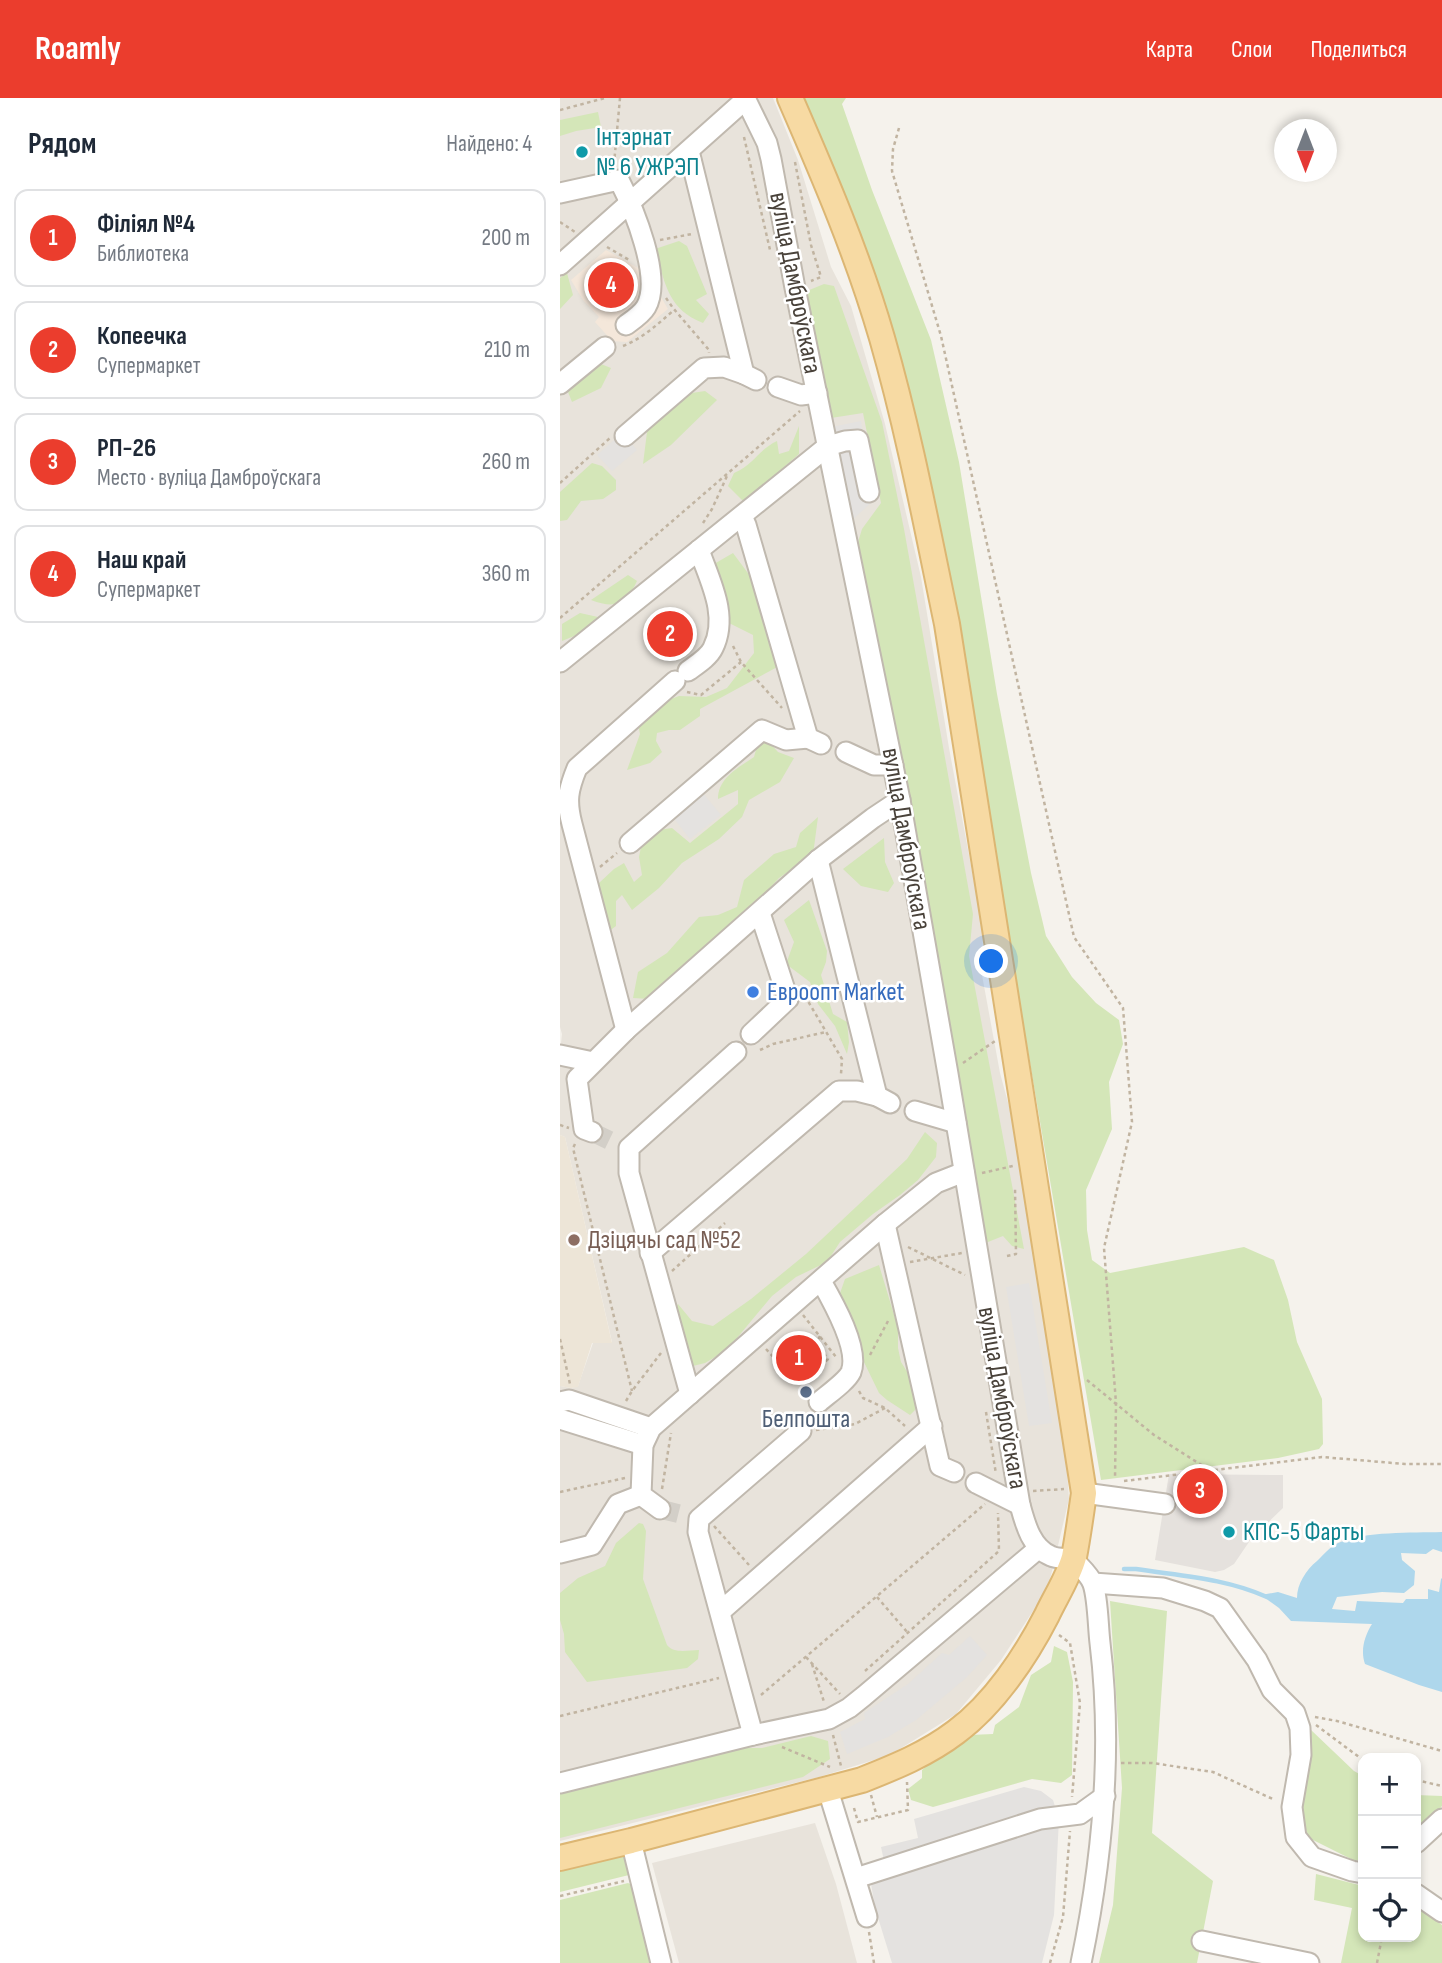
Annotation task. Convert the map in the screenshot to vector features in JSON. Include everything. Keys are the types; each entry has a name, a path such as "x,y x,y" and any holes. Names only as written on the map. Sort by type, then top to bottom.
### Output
{"main road":[{"name":"вуліца Дамброўскага","path":"560,1857 828,1790 898,1766 928,1751 957,1732 1002,1685 1043,1622 1073,1559 1078,1491 1065,1369 947,624 897,393 871,303 834,201 790,98"}],"street":[{"path":"560,265 741,103"},
{"name":"вуліца Дамброўскага","path":"741,103 767,143 900,800 956,1123 969,1173 1028,1532 1039,1549"},
{"path":"625,436 705,368 724,367 750,377 689,151"},
{"path":"560,193 619,180 631,203 651,273 650,296 646,308 626,326"},
{"path":"560,384 605,347"},
{"path":"778,387 801,395 817,393"},
{"path":"560,662 828,446 858,440 869,492"},
{"path":"630,843 762,730 786,740 815,741 797,698 742,516"},
{"path":"626,1030 567,806 565,786 577,768 713,650 720,621 716,598 699,550"},
{"path":"846,752 874,765 893,765"},
{"path":"588,1130 577,1079 593,1062 818,860 900,800"},
{"path":"650,1253 839,1091 857,1091 884,1100 818,860"},
{"path":"751,1034 788,999 760,913"},
{"path":"690,1394 623,1146 736,1052"},
{"path":"560,1055 593,1062"},
{"path":"915,1111 956,1123"},
{"path":"641,1495 647,1436 690,1394 821,1281 886,1231 936,1183 969,1173"},
{"path":"886,1231 901,1296 925,1432 940,1466 954,1472"},
{"path":"819,1402 857,1381 852,1344 821,1281"},
{"path":"564,1401 647,1436"},
{"path":"560,1419 647,1436"},
{"path":"753,1735 694,1520 801,1431"},
{"path":"720,1611 925,1432"},
{"path":"976,1483 1024,1498"},
{"path":"1078,1491 1165,1504"},
{"path":"560,1553 592,1545 618,1504 641,1495 661,1500"},
{"path":"560,1783 849,1708 1039,1549 1052,1557 1073,1559 1093,1583 1105,1678 1107,1762 1099,1863 1081,1963"},
{"path":"1093,1583 1163,1588 1220,1608 1257,1660 1272,1690 1295,1713 1300,1728 1301,1755 1292,1807 1296,1837 1312,1857 1358,1872"},
{"path":"828,1790 868,1922"},
{"path":"856,1878 1040,1819 1080,1814 1105,1796"},
{"path":"1421,1838 1442,1819"},
{"path":"631,1841 662,1963"},
{"path":"1421,1897 1442,1912"},
{"path":"1202,1941 1309,1963"}],"path":[{"path":"560,110 605,98"},
{"path":"619,180 614,162 621,98"},
{"path":"741,103 740,123 770,253"},
{"path":"899,128 893,149 891,172 941,336 1074,937 1124,1008 1132,1122 1104,1248 1116,1403 1115,1482 1322,1457 1405,1464 1442,1464"},
{"path":"794,154 811,245 821,277 795,288"},
{"path":"643,243 709,231"},
{"path":"612,239 604,246 651,273 673,308 709,350 705,368"},
{"path":"560,618 803,409 804,417"},
{"path":"699,550 700,528 728,474"},
{"path":"720,621 741,662 782,709 797,698"},
{"path":"682,676 688,694 701,695 741,662"},
{"path":"586,877 630,843"},
{"path":"806,997 842,1059 839,1091"},
{"path":"736,1052 753,1052 773,1044 826,1032"},
{"path":"960,1065 997,1039"},
{"path":"588,1130 573,1148 632,1391 674,1337"},
{"path":"969,1173 1017,1165"},
{"path":"1007,1256 1016,1254 1015,1178"},
{"path":"659,1283 725,1223"},
{"path":"886,1231 965,1275 963,1264"},
{"path":"894,1264 955,1254"},
{"path":"866,1363 901,1296"},
{"path":"802,1314 857,1381 863,1398 925,1432"},
{"path":"820,1336 816,1343 828,1359 825,1362"},
{"path":"560,1339 572,1388 564,1401"},
{"path":"763,1347 777,1361 782,1359"},
{"path":"1065,1369 1074,1371 1154,1435 1211,1471"},
{"path":"857,1381 863,1398"},
{"path":"801,1431 855,1424 885,1408"},
{"path":"985,1408 996,1474"},
{"path":"661,1500 672,1426"},
{"path":"560,1492 642,1474"},
{"path":"1024,1498 1078,1491"},
{"path":"756,1700 992,1499"},
{"path":"859,1677 999,1551 998,1502"},
{"path":"694,1520 714,1525 751,1567"},
{"path":"877,1597 908,1633"},
{"path":"1043,1622 1070,1643 1080,1703 1063,1917 1050,1963"},
{"path":"806,1657 840,1694"},
{"path":"753,1735 843,1772 812,1664"},
{"path":"560,1716 736,1674"},
{"path":"1295,1713 1337,1721 1442,1751"},
{"path":"1295,1713 1322,1729 1358,1757"},
{"path":"1107,1762 1152,1763 1213,1772 1292,1807"},
{"path":"854,1808 858,1822 908,1810 906,1780"},
{"path":"1421,1781 1442,1786"},
{"path":"871,1794 877,1817"},
{"path":"560,1896 634,1879 640,1874"},
{"path":"868,1922 874,1963"},
{"path":"1377,1963 1381,1942"}],"shaded area":[{"path":"560,98 773,98 798,160 831,267 851,306 885,424 921,577 983,930 982,975 1000,1073 1013,1121 1065,1442 1069,1499 1048,1588 1001,1660 956,1714 890,1755 819,1777 560,1841 560,1386 578,1386 593,1343 612,1342 565,1137 560,1135"},
{"path":"606,250 647,273 668,309 627,342 612,341 595,322 599,317 583,300 571,280"},
{"path":"861,421 875,499 849,523 831,427"},
{"path":"622,433 637,450 612,471 597,455"},
{"path":"702,792 721,815 690,839 672,816"},
{"name":"Дзіцячы сад №52","path":"560,1135 565,1137 612,1343 592,1343 578,1387 571,1388 560,1386"},
{"path":"1029,1283 1052,1423 1029,1426 1006,1287"},
{"path":"1169,1474 1283,1475 1283,1508 1251,1539 1234,1564 1224,1570 1215,1572 1155,1560"},
{"path":"970,1636 987,1655 967,1677 916,1720 888,1737 847,1754 840,1732 865,1719 864,1713 908,1684 942,1653 949,1655"},
{"path":"1024,1787 1041,1791 1053,1800 1059,1819 1054,1915 1042,1963 892,1963 875,1908 868,1865 884,1861 881,1847 918,1838 914,1819"},
{"path":"815,1823 836,1884 857,1963 679,1963 652,1863"}],"green space":[{"path":"803,98 846,98 842,104 872,190 931,340 959,462 997,694 1031,873 1046,936 1072,977 1096,1003 1119,1020 1123,1044 1109,1082 1112,1129 1086,1190 1087,1230 1092,1260 1110,1273 1244,1247 1274,1260 1288,1300 1297,1342 1322,1399 1323,1444 1319,1449 1278,1458 1101,1480 955,622"},
{"path":"598,112 601,127 560,136 560,120"},
{"path":"679,241 687,246 707,294 696,300 709,314 703,323 691,317 675,302 662,273 655,249"},
{"path":"567,273 573,295 560,309 560,278"},
{"path":"824,284 834,286 882,422 904,529 973,914 969,956 1024,1249 1012,1246 1003,1236 983,1244 855,552 862,529 881,503 863,413 831,418 802,293"},
{"path":"601,364 611,368 601,388 572,402 566,387 579,373"},
{"path":"705,391 717,400 671,445 643,464 648,424 685,394"},
{"path":"799,426 799,454 744,502 728,486 734,473 777,441 779,454 789,451"},
{"path":"592,463 602,466 616,480 616,490 603,499 581,501 567,520 560,521 560,492"},
{"path":"733,553 759,588 781,665 700,709 700,716 680,730 657,733 656,741 662,752 650,763 627,770 640,734 637,719 658,704 679,696 706,697 727,688 754,653 753,635 727,622 714,564"},
{"path":"628,575 637,581 624,600 607,604 591,600"},
{"path":"580,613 598,617 584,632 562,641 562,624"},
{"path":"768,741 778,752 794,758 780,782 749,800 742,817 719,839 682,863 659,888 632,910 622,895 616,901 616,926 608,932 598,900 599,883 624,863 634,882 642,875 639,857 641,847 658,830 672,828 690,843 738,804 738,790 718,799 721,785 730,774 754,757 757,746"},
{"path":"818,817 813,855 779,878 751,909 649,999 633,998 638,972 667,953 699,917 718,915 737,907 744,880 774,854 796,847 800,833"},
{"path":"884,838 885,862 894,883 888,892 861,886 843,869"},
{"path":"809,900 827,951 821,975 833,1014 847,1022 847,1054 835,1026 818,1004 810,982 786,964 794,942 784,920"},
{"path":"925,1132 937,1143 936,1157 918,1180 840,1242 827,1262 796,1277 772,1296 727,1350 705,1363 689,1367 673,1313 678,1304 692,1321 713,1326 806,1254 907,1159"},
{"path":"879,1265 898,1328 901,1362 911,1378 917,1404 910,1415 879,1393 862,1358 839,1296 845,1279"},
{"path":"639,1523 643,1524 646,1531 643,1579 667,1645 677,1651 699,1650 698,1659 687,1668 587,1682 565,1652 560,1620 560,1593 578,1578 605,1566 616,1543"},
{"path":"1110,1601 1167,1611 1152,1833 1213,1881 1197,1963 1099,1963 1113,1905 1122,1788"},
{"path":"1054,1646 1067,1652 1073,1682 1072,1775 1061,1783 1032,1779 933,1807 911,1800 908,1789 922,1778 922,1770 953,1743 970,1735 993,1734 995,1725 1019,1707 1031,1675 1051,1662"},
{"path":"1311,1730 1358,1773 1358,1860 1309,1838 1300,1812 1311,1754"},
{"path":"811,1736 828,1741 830,1759 803,1777 560,1838 560,1792 726,1748 762,1748"},
{"path":"1421,1795 1442,1796 1442,1806 1421,1830"},
{"path":"620,1854 630,1860 633,1874 560,1892 560,1868"},
{"path":"1316,1874 1358,1885 1358,1942 1421,1942 1421,1910 1442,1925 1442,1963 1341,1963 1352,1908 1314,1900"},
{"path":"628,1883 632,1885 650,1963 560,1963 560,1900"}],"water":[{"path":"1442,1532 1442,1552 1433,1549 1426,1554 1401,1553 1402,1560 1415,1571 1414,1585 1404,1593 1382,1592 1337,1597 1332,1609 1355,1611 1357,1601 1403,1603 1406,1599 1428,1599 1428,1589 1439,1592 1442,1578 1442,1692 1365,1664 1364,1643 1372,1624 1291,1621 1261,1595 1278,1592 1297,1598 1300,1583 1309,1569 1332,1547 1349,1539 1389,1533"}],"waterway":[{"path":"1124,1569 1219,1582 1267,1597"}],"tunnel":[{"path":"592,1132 617,1144"},
{"path":"660,1509 684,1515"}],"place":[{"name":"Інтэрнат № 6 УЖРЭП","path":"582,152"},
{"name":"Наш край","path":"611,285"},
{"name":"Копеечка","path":"670,634"},
{"name":"Евроопт Market","path":"753,992"},
{"name":"Дзіцячы сад №52","path":"574,1240"},
{"name":"Філіял №4","path":"799,1358"},
{"name":"Белпошта","path":"806,1392"},
{"name":"РП-26","path":"1200,1491"},
{"name":"КПС-5 Фарты","path":"1229,1532"}]}
